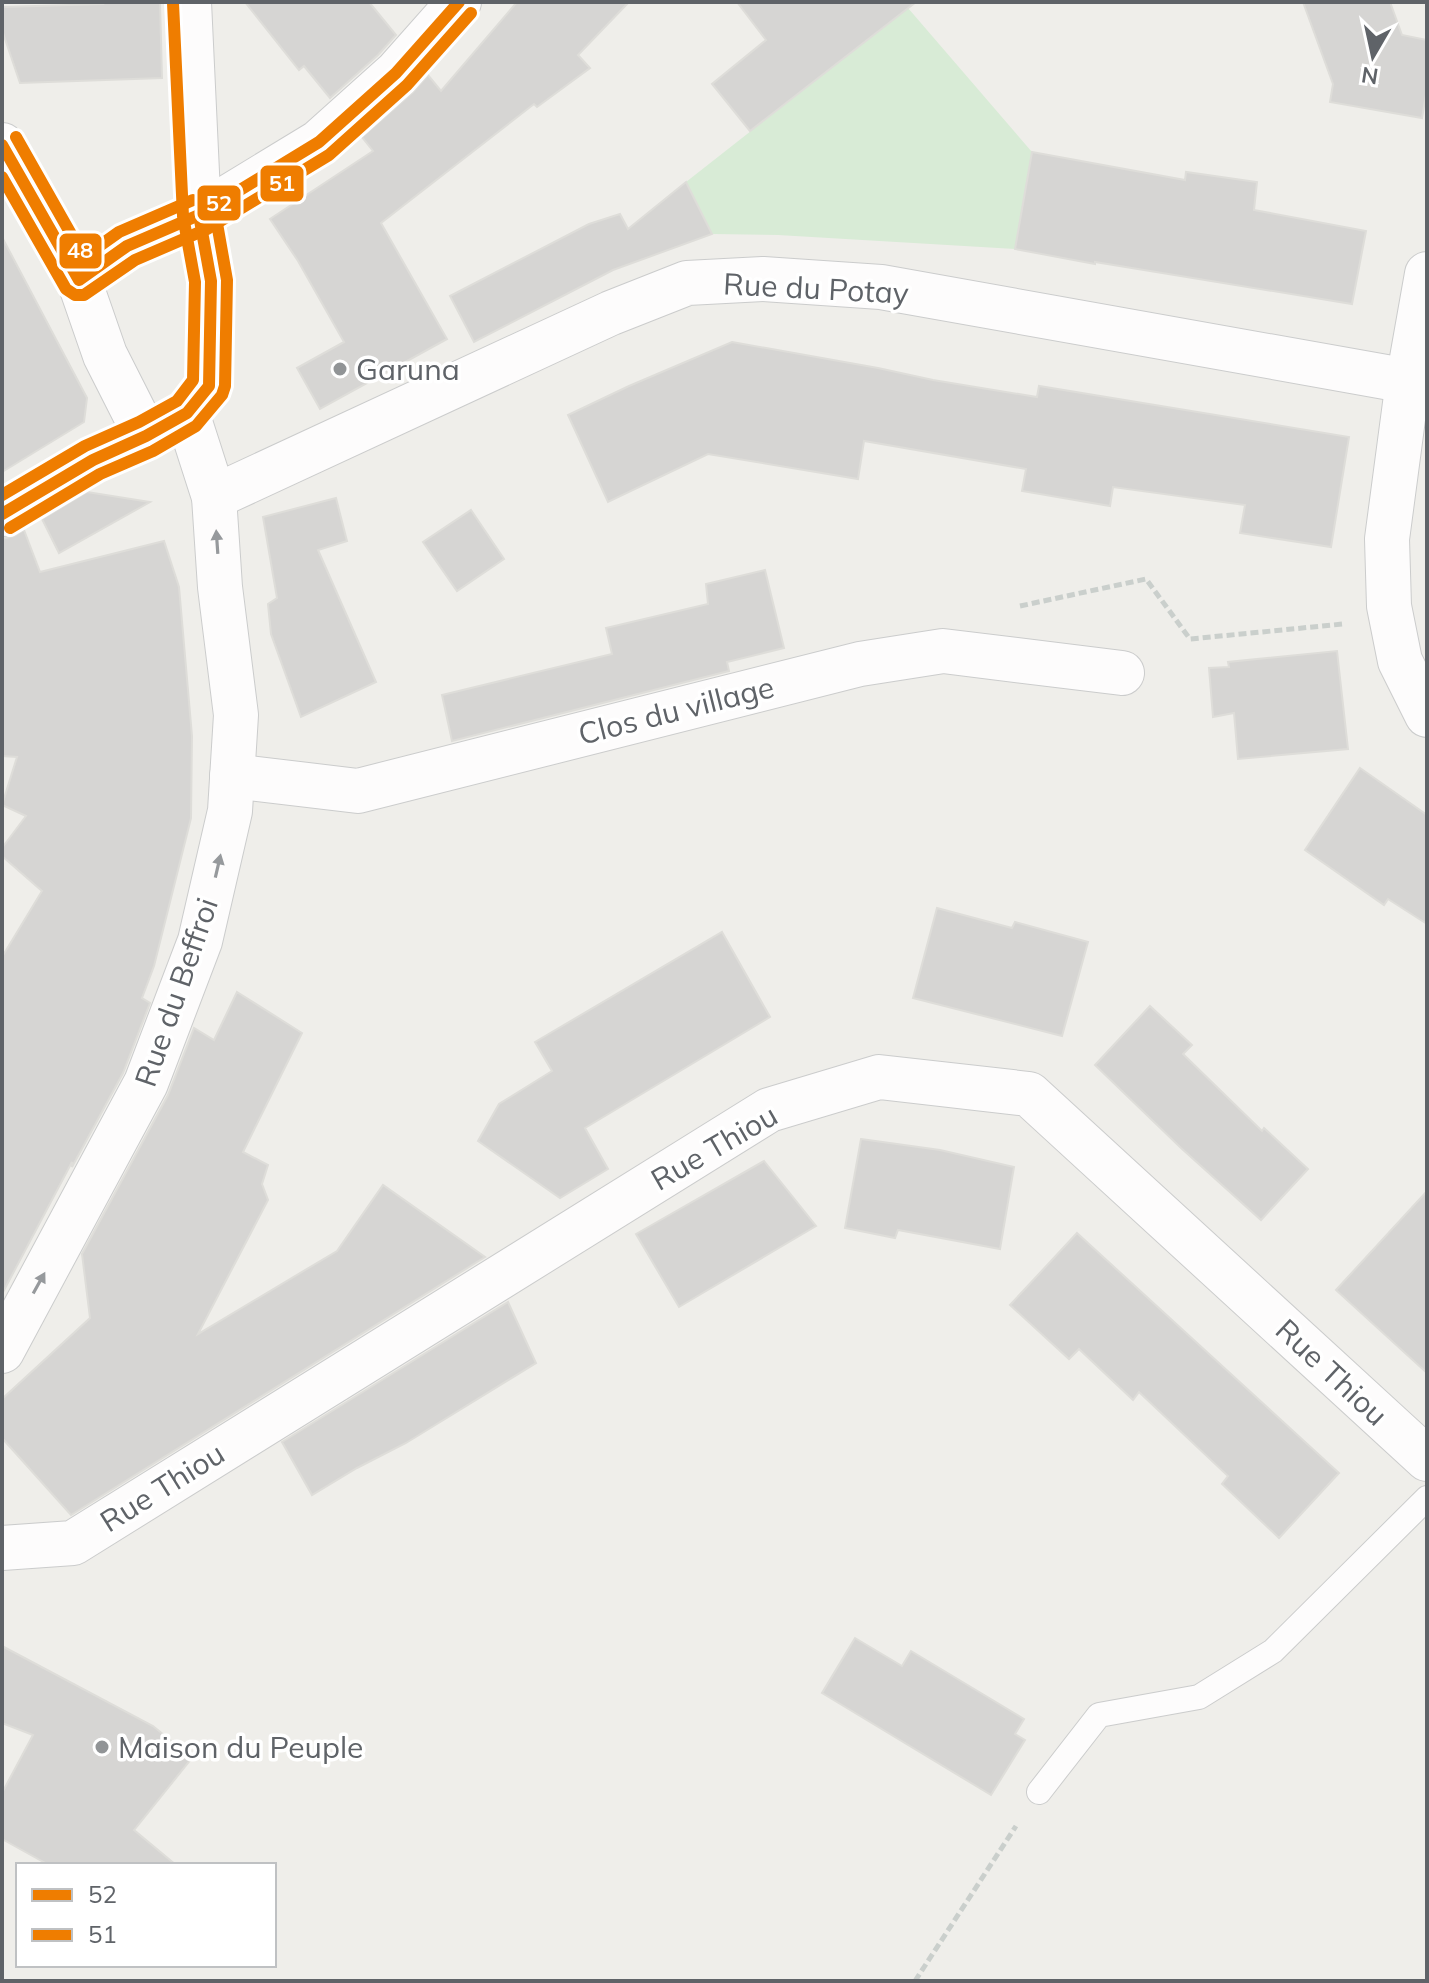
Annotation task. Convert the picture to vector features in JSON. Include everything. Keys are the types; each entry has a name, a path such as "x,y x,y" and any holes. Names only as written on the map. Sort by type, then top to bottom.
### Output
{"street":[{"name":"Rue du Beffroi","path":"2,1351 146,1083 200,941 230,811 236,715 220,587 214,497 198,400 211,281 199,215 189,2"},
{"path":"79,280 127,246 199,215 319,142 396,73 459,2"},
{"path":"2,145 79,280 105,355 146,436"},
{"path":"1427,274 1408,381 1387,539 1389,606 1400,661 1427,715"},
{"name":"Rue du Potay","path":"214,497 611,313 687,283 763,279 881,287 1408,381"},
{"path":"2,514 93,460 146,436 198,400"},
{"name":"Clos du village","path":"232,776 358,791 860,664 943,651 1122,673"},
{"name":"Rue Thiou","path":"2,1548 73,1543 769,1110 879,1077 1029,1094 1427,1459"}],"lane":[{"path":"1039,1792 1099,1715 1199,1697 1273,1651 1427,1498"}],"path":[{"path":"915,1981 1039,1792"}],"green space":[{"path":"908,8 1032,152 1015,249 712,234 686,182"}],"building":[{"path":"160,2 162,78 20,83 2,30 2,7"},
{"path":"245,2 369,2 396,35 330,98 304,66 299,70"},
{"path":"517,2 629,2 578,55 590,68 537,107 534,104 381,223 447,339 320,409 297,368 344,342 270,219 373,151 362,137 428,75 441,91"},
{"path":"737,2 916,2 750,131 712,84 766,40"},
{"path":"1303,2 1390,2 1402,35 1427,40 1427,89 1422,118 1330,102 1333,84"},
{"path":"1032,152 1185,180 1186,172 1257,182 1254,210 1366,231 1352,304 1015,249"},
{"path":"686,182 712,234 613,270 474,342 450,296 589,224 620,214 628,229"},
{"path":"2,237 87,398 84,422 2,472"},
{"path":"732,342 1037,397 1039,386 1349,437 1331,547 1240,533 1245,505 1113,487 1110,506 1022,491 1026,469 864,441 858,479 708,454 608,502 568,415"},
{"path":"87,492 150,502 59,553 42,519"},
{"path":"336,498 347,541 318,550 376,682 301,717 271,634 268,604 277,598 263,517"},
{"path":"471,510 504,559 457,591 423,542"},
{"path":"24,530 40,572 164,541 179,587 192,736 191,818 154,966 142,998 150,1003 123,1073 2,1294 2,957 42,891 2,856 2,848 26,816 2,805 17,757 2,756 2,539"},
{"path":"765,570 784,648 727,662 729,671 452,741 442,695 612,654 606,628 708,604 706,584"},
{"path":"1337,651 1348,749 1238,759 1234,713 1213,717 1209,668 1229,667 1228,662"},
{"path":"1360,768 1427,815 1427,924 1388,899 1384,905 1305,850"},
{"path":"937,908 1012,928 1015,922 1088,942 1062,1036 913,998"},
{"path":"722,932 770,1017 585,1128 608,1169 560,1198 478,1141 499,1104 552,1071 535,1042"},
{"path":"237,992 302,1033 243,1152 268,1165 262,1184 268,1200 198,1334 337,1251 383,1185 485,1257 71,1515 2,1438 2,1399 90,1318 82,1254 168,1095 194,1028 214,1040"},
{"path":"1150,1006 1192,1045 1183,1054 1262,1131 1264,1128 1308,1169 1261,1220 1095,1065"},
{"path":"861,1139 940,1150 1014,1167 1000,1249 898,1230 895,1238 845,1228"},
{"path":"764,1161 816,1226 679,1307 636,1234"},
{"path":"1427,1191 1427,1373 1336,1290"},
{"path":"1077,1233 1339,1473 1279,1538 1222,1484 1228,1476 1139,1392 1133,1400 1079,1349 1069,1359 1010,1305"},
{"path":"508,1302 536,1363 406,1443 312,1495 282,1442"},
{"path":"855,1638 902,1666 911,1651 1024,1719 1015,1734 1025,1740 991,1795 822,1693"},
{"name":"Maison du Peuple","path":"2,1646 153,1726 192,1758 134,1830 174,1863 45,1863 2,1839 2,1793 33,1735 2,1723"}],"transit line":[{"name":"52","path":"2,145 79,280 127,246 199,215 319,142 396,73 459,2"},
{"name":"48","path":"2,495 85,446 177,401 193,380 195,282 183,216 173,3"},
{"name":"51","path":"2,177 66,289 75,295 84,295 135,260 207,229 329,155 407,85 471,13"},
{"name":"48","path":"16,137 84,257 119,232 193,200"},
{"name":"51","path":"10,528 100,474 153,451 196,426 222,395 225,386 227,280 215,212"},
{"name":"52","path":"2,514 93,460 187,413 209,386 211,281 199,215"}],"place":[{"name":"Garuna","path":"340,369"},
{"name":"Maison du Peuple","path":"102,1747"}]}
